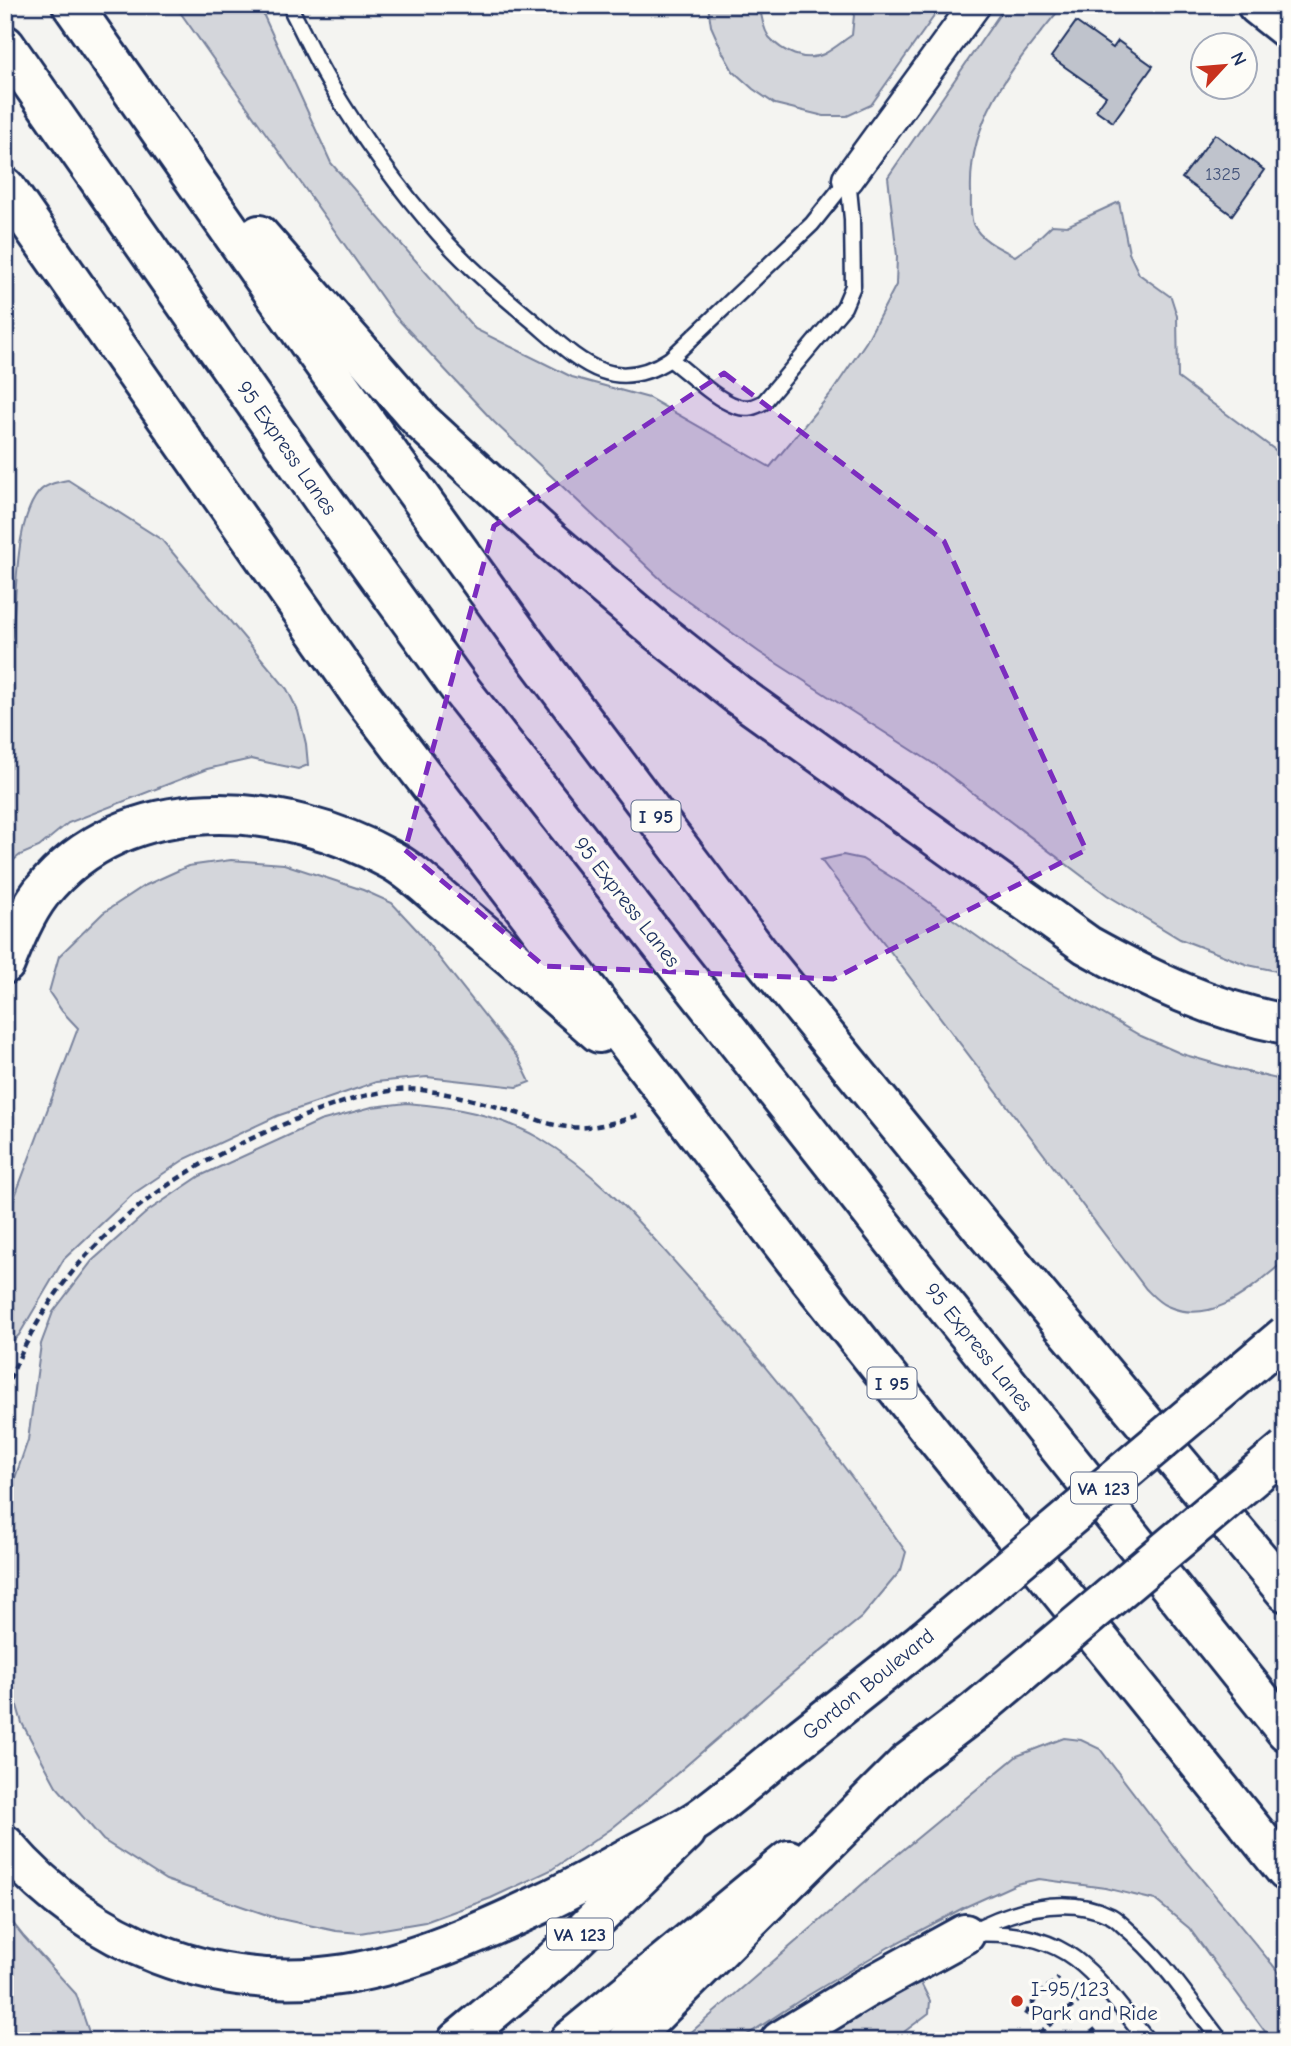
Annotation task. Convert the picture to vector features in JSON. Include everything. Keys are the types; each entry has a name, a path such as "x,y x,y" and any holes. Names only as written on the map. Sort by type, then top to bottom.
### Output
{"main road":[{"name":"I 95","path":"72,5 314,350 530,650 763,960 982,1228 1286,1592"},
{"path":"1257,5 1286,28"},
{"name":"95 Express Lanes","path":"5,45 322,498 461,690 920,1274 1286,1731"},
{"path":"131,89 422,422 550,540 666,638 738,695 1087,945 1147,978 1211,1004 1286,1024"},
{"name":"I 95","path":"5,187 361,695 666,1094 933,1434 1286,1871"},
{"path":"5,964 20,927 41,894 68,866 100,843 128,829 166,818 223,813 273,817 340,835 394,861 502,948 666,1094"},
{"path":"982,1228 1286,1553"},
{"name":"Gordon Boulevard","path":"457,2041 554,1960 697,1821 923,1641 1286,1335"},
{"path":"569,2041 907,1763 978,1709 1286,1449"},
{"path":"628,2041 907,1763"},
{"path":"5,1845 24,1868 62,1902 105,1931 152,1954 202,1969 254,1978 306,1978 348,1974 398,1961 494,1926 575,1887 697,1821"},
{"path":"780,2041 863,1990 965,1934"}],"street":[{"path":"848,179 975,5"}],"lane":[{"path":"293,13 330,83 366,138 438,234 474,271 573,357 612,375 631,375 658,367 670,359 812,224 848,179"},
{"path":"670,359 738,407 752,408 764,402 844,307 853,286 852,219 848,179"},
{"path":"965,1934 997,1917 1038,1906 1077,1907 1111,1916 1145,1944 1221,2041"},
{"path":"965,1934 1002,1933 1041,1940 1055,1946 1082,1963 1093,1974 1148,2041"}],"path":[{"path":"5,1391 29,1337 50,1302 103,1237 136,1206 177,1178 270,1129 355,1100 404,1090 422,1090 476,1101 561,1126 574,1127 614,1123 666,1094"},
{"path":"1025,2015 1038,1995 1059,1978"},
{"path":"1039,2033 1078,2002"},
{"path":"1081,2041 1097,2028"}],"highlighted area":[{"path":"724,373 944,541 1086,850 833,979 544,966 405,850 494,526"}],"shaded area":[{"path":"175,5 259,5 331,163 475,329 572,377 649,398 770,467 832,392 866,342 896,285 897,256 888,177 1006,5 1063,5 1013,68 987,114 972,164 972,221 976,230 986,239 1015,256 1052,225 1067,226 1119,202 1129,253 1139,274 1171,297 1177,316 1178,378 1286,458 1286,973 1248,965 1180,939 1107,895 937,766 759,652 670,588 494,422 395,316"},
{"path":"708,5 760,5 769,37 787,51 809,57 824,54 852,35 855,5 942,5 871,105 847,116 824,116 775,104 733,71 711,26"},
{"path":"68,480 162,540 287,689 298,711 308,765 298,769 251,759 207,769 68,823 39,847 20,855 5,867 5,668 12,636 21,541 31,505 39,492 49,485"},
{"path":"843,855 862,859 909,888 1016,964 1141,1036 1182,1054 1286,1081 1286,1260 1246,1292 1216,1308 1184,1311 1167,1306 1156,1299 821,860"},
{"path":"231,860 284,864 363,890 392,903 417,930 519,1059 530,1082 517,1087 427,1077 376,1082 277,1116 185,1159 133,1194 64,1259 19,1335 5,1349 5,1223 78,1028 49,992 59,956 103,913 144,886 188,866"},
{"path":"407,1103 459,1110 507,1123 561,1152 601,1184 655,1240 746,1344 802,1412 906,1552 901,1570 862,1617 611,1829 551,1870 491,1898 425,1922 360,1933 336,1931 276,1918 166,1880 103,1840 56,1786 22,1723 5,1664 5,1507 28,1440 41,1344 53,1312 92,1261 148,1211 200,1176 320,1121 372,1107"},
{"path":"1064,1738 1081,1740 1100,1749 1174,1846 1286,1981 1286,2041 1272,2041 1189,1928 1155,1900 1105,1888 1039,1879 1016,1884 963,1908 889,1947 738,2041 681,2041 881,1868 1017,1756"},
{"path":"5,1913 76,1994 92,2041 5,2041"},
{"path":"918,1977 930,2001 929,2013 892,2041 815,2041"}],"building":[{"path":"1076,22 1113,48 1118,41 1153,66 1113,122 1096,110 1106,96 1051,57"},
{"path":"1215,134 1264,170 1232,215 1182,178"}],"place":[{"name":"I-95/123 Park and Ride","path":"1017,2001"}]}
